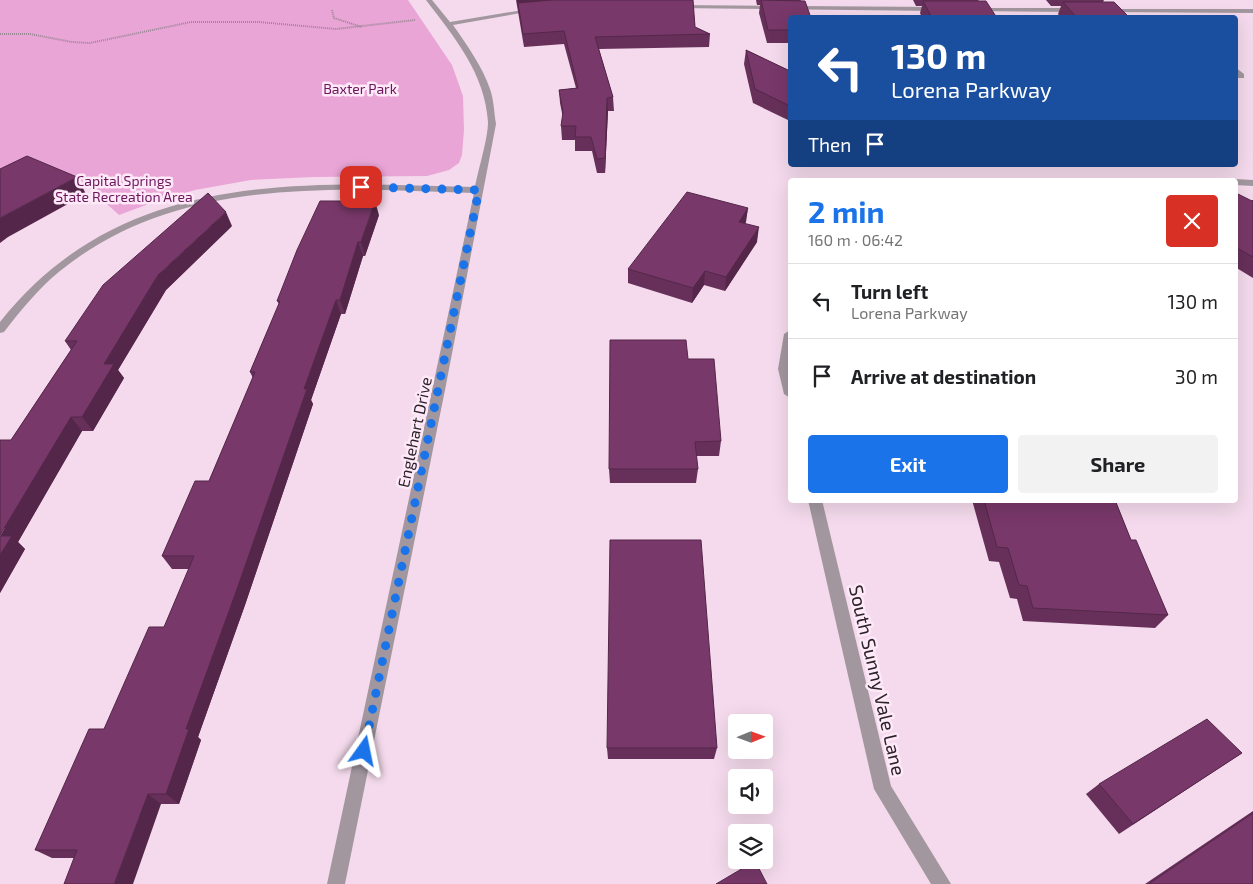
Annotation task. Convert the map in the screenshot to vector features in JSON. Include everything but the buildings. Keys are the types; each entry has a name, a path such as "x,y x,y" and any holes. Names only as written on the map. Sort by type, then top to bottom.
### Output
{"street":[{"name":"Englehart Drive","path":"336,884 492,124 486,90 472,60 429,0"},
{"path":"855,0 862,15"},
{"path":"673,8 940,9"},
{"path":"448,24 540,9"},
{"path":"970,9 1079,10"},
{"path":"1099,10 1253,11"},
{"path":"1178,10 1182,15"},
{"path":"1238,72 1241,76"},
{"path":"1238,182 1253,183"},
{"path":"0,329 30,292 58,267 100,240 118,231 146,218 196,202 240,193 284,189 361,187 479,190"},
{"path":"788,346 784,369 788,379"},
{"name":"South Sunny Vale Lane","path":"816,503 883,789 942,884"}],"path":[{"path":"332,10 334,18 363,27"},
{"path":"1,33 30,34 72,42 90,43 191,22 259,22 336,29 419,19"}],"green space":[{"name":"Baxter Park","path":"0,0 408,0 452,65 463,96 464,130 462,155 459,163 449,170 427,176 314,177 251,180 195,190 119,215 77,177 0,177"}],"route":[{"path":"361,187 479,190 364,751"}],"park label":[{"name":"Capital Springs State Recreation Area","path":"124,188"}]}
